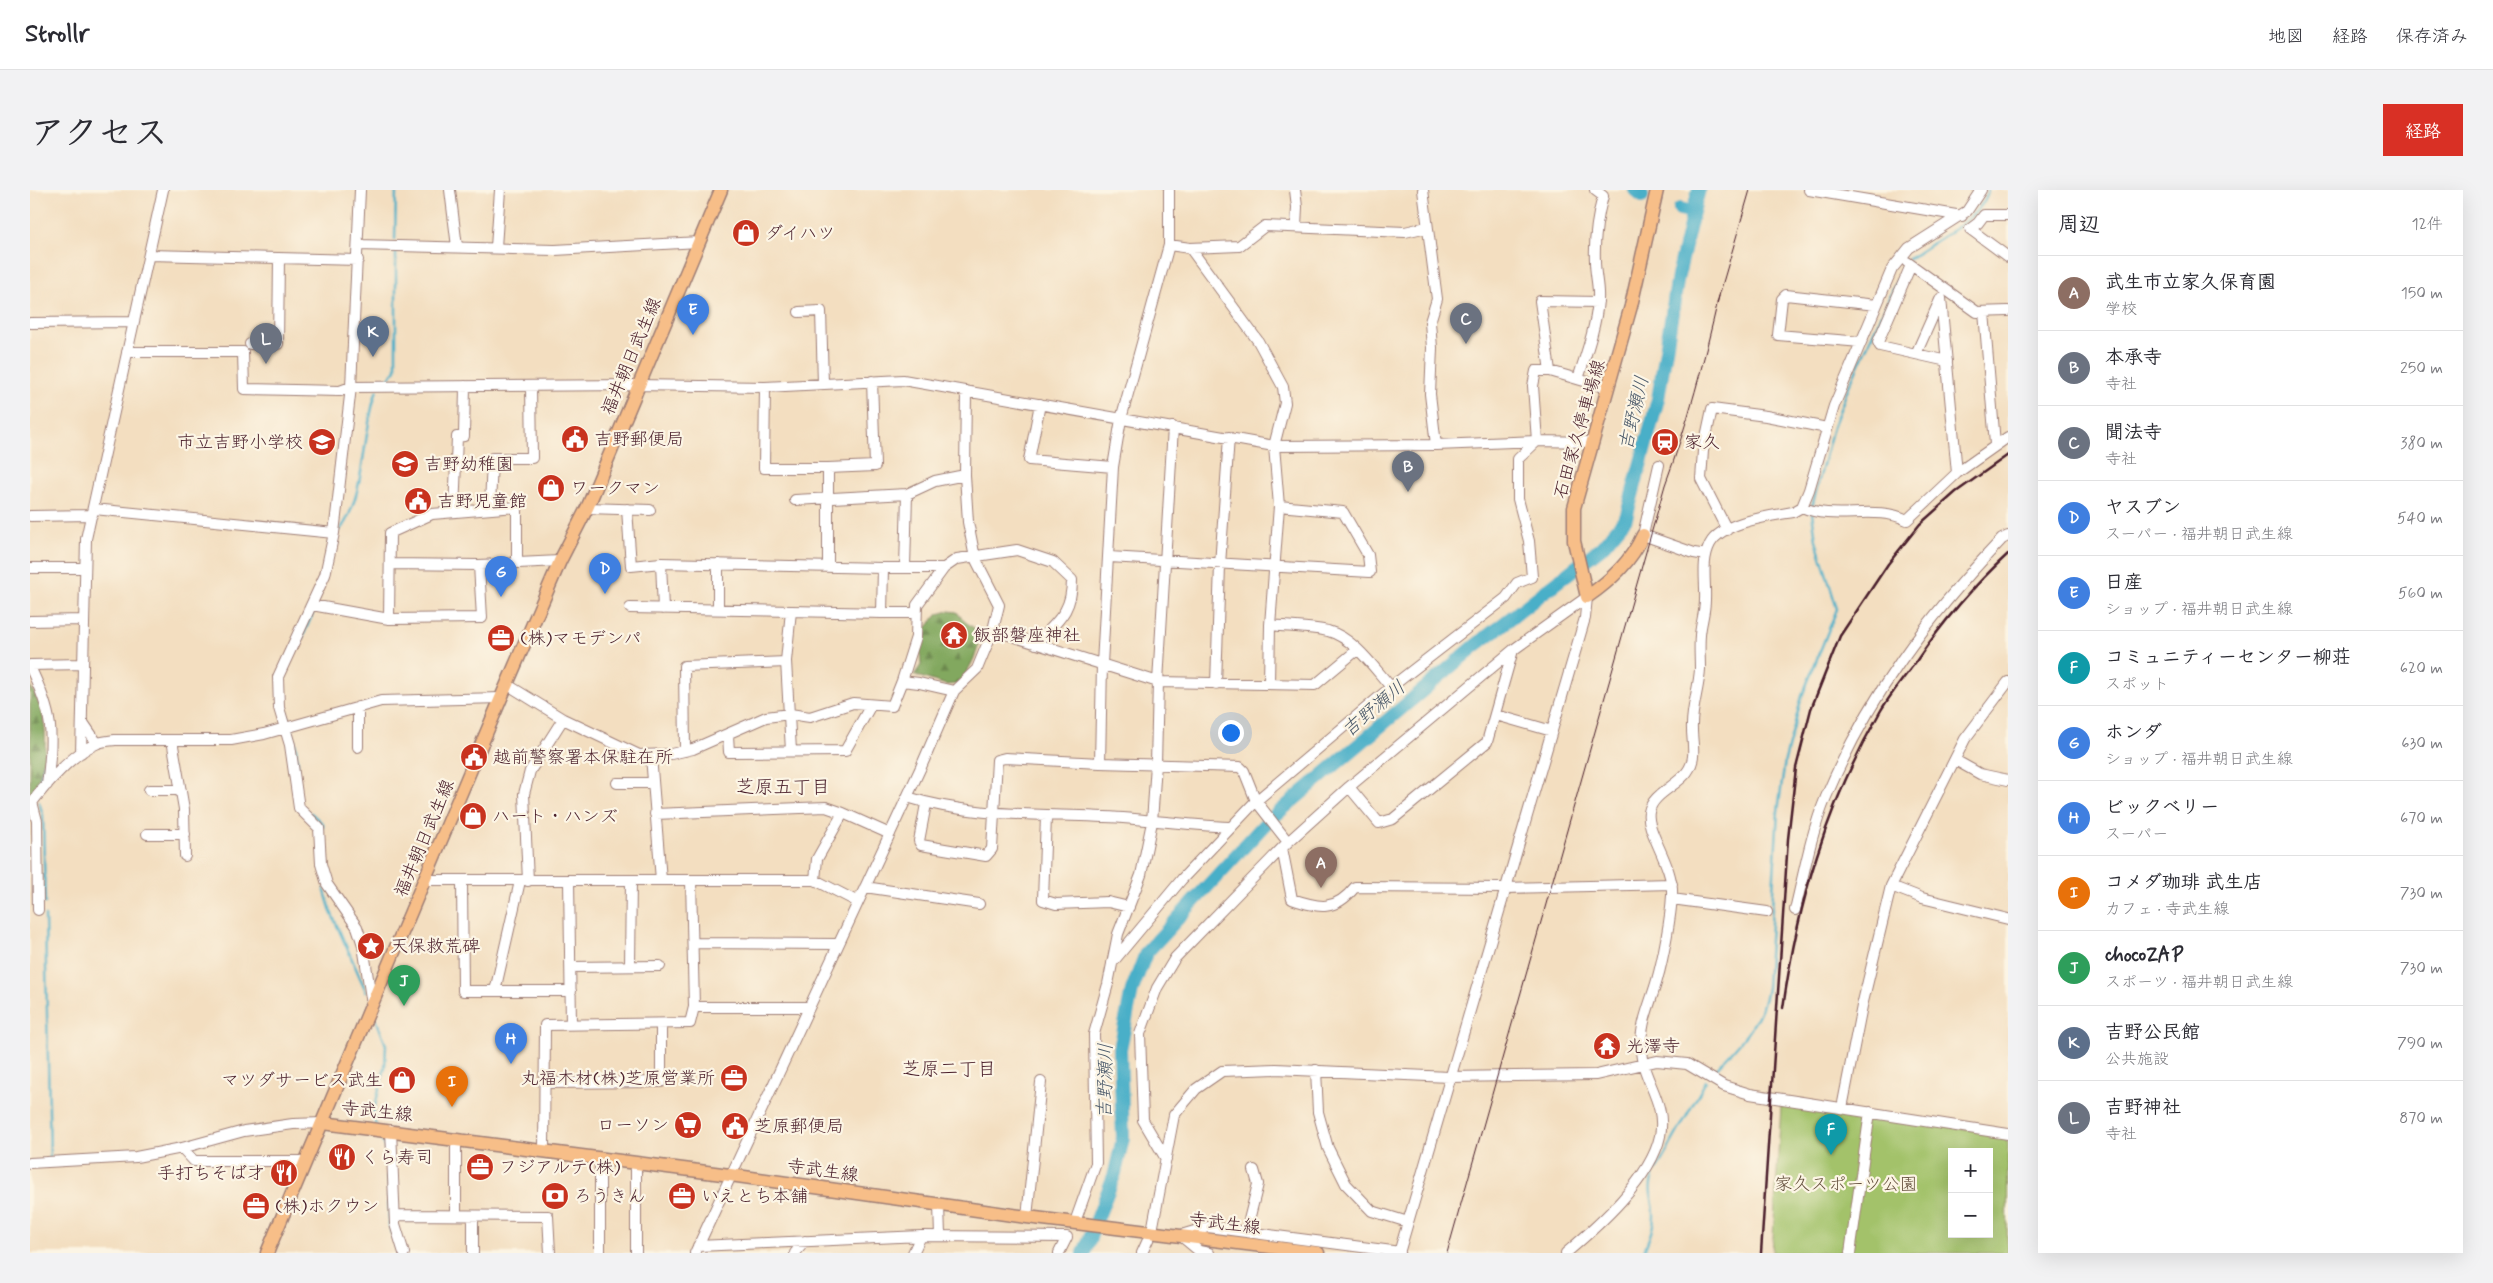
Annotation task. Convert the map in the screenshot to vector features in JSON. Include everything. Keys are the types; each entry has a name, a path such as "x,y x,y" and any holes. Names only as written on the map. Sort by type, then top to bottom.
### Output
{"main road":[{"name":"福井朝日武生線","path":"267,1253 372,1008 501,698 560,561 587,508 637,385 721,190"},
{"name":"石田家久停車場線","path":"1586,590 1573,533 1574,508 1631,306 1657,190"},
{"path":"1586,590 1601,587 1626,563 1643,535"},
{"name":"寺武生線","path":"323,1123 391,1130 730,1175 1027,1218 1148,1231 1318,1253"}],"street":[{"path":"81,753 86,539 162,190"},
{"path":"360,190 358,260 350,387 334,533 325,575 278,677 279,708 286,727 299,808 319,828 321,864 326,884 357,927 362,945 372,1008"},
{"path":"450,190 457,247"},
{"path":"496,248 500,190"},
{"path":"1100,763 1102,664 1113,467 1121,419 1169,245 1169,190"},
{"path":"1294,190 1298,208 1296,226"},
{"path":"1423,190 1437,299 1430,322 1432,348 1430,394 1436,445"},
{"path":"1578,379 1593,331 1598,302 1599,282 1595,264 1594,243 1597,217 1603,196 1595,190"},
{"path":"1809,190 1962,216"},
{"path":"1947,361 1880,346 1878,342 1906,261 1918,242 1962,216 1972,206 1981,190"},
{"path":"2008,215 1984,215 1970,229 2008,258"},
{"path":"1169,245 1190,248 1239,246 1265,226 1405,232 1427,228"},
{"path":"358,245 554,250 699,242"},
{"path":"1190,248 1258,341 1281,381 1285,403 1274,446 1279,506 1270,625 1269,683"},
{"path":"148,255 358,260"},
{"path":"250,344 278,344 279,258"},
{"path":"1906,261 1943,294 1977,312 2008,311"},
{"path":"1808,510 1809,490 1834,406 1889,273 1906,261"},
{"path":"1916,354 1943,294"},
{"path":"1943,294 1957,473"},
{"path":"1861,342 1778,335 1782,299 1786,295 1876,305"},
{"path":"1550,371 1540,301 1598,302"},
{"path":"799,312 821,312 823,384"},
{"path":"1984,312 1995,444"},
{"path":"30,323 133,322"},
{"path":"127,352 242,352 244,389 340,392 350,387 637,385 765,387 903,380 1274,446 1436,445 1537,441 1592,442"},
{"path":"1537,441 1533,386 1536,371 1550,371 1608,388"},
{"path":"765,387 764,468 875,466 872,381"},
{"path":"454,512 457,437 464,436 465,386"},
{"path":"490,508 492,458 532,458 531,386"},
{"path":"966,392 965,474 968,522 975,558 998,605 993,630 977,669 954,691 907,798 696,1250 805,1241 921,1236 1067,1237 1059,1253"},
{"path":"1040,404 1029,460 1113,467"},
{"path":"1727,530 1701,479 1703,451 1712,409 1766,416 1827,428"},
{"path":"1078,1223 1096,1163 1094,1034 1108,984 1118,934 1141,875 1152,822 1173,427"},
{"path":"1566,1253 1610,1215 1644,1170 1660,1136 1661,1120 1657,1095 1642,1064 1642,1031 1660,971 1672,898 1672,884 1669,868 1648,816 1649,809 1655,800 1687,772 1692,761 1694,748 1692,726 1700,672 1700,636 1705,602 1706,555 1711,542 1733,526 1808,510 1883,514 1907,520 1957,473 1995,444 2008,437"},
{"path":"1216,684 1220,565 1229,438"},
{"path":"1112,963 1182,878 1256,801 1391,687 1506,598 1517,583 1532,577 1530,541 1518,499 1518,459 1537,441"},
{"path":"1659,465 1643,535 1694,553 1706,555"},
{"path":"828,468 828,567"},
{"path":"795,500 907,494 935,481 965,474"},
{"path":"905,568 907,494"},
{"path":"1109,557 1220,565 1370,572 1368,555 1343,512 1279,506"},
{"path":"389,619 390,533 432,514 517,507 518,563"},
{"path":"587,508 650,510"},
{"path":"627,509 631,566 661,563 944,568"},
{"path":"30,516 93,512 334,533"},
{"path":"1795,910 1810,849 1826,798 1862,724 1888,677 1959,584 2002,539 2008,536"},
{"path":"508,685 563,719 639,755 651,756 685,751 728,735 766,717 790,714 810,717 853,703 892,706 916,637 917,605 944,568 957,560 1017,550 1053,562 1072,580 1072,595 1068,609 1036,644"},
{"path":"390,564 479,565 560,561"},
{"path":"661,563 663,609"},
{"path":"718,564 718,610"},
{"path":"312,605 389,619 482,618 479,565"},
{"path":"30,568 85,568"},
{"path":"882,613 883,568"},
{"path":"1166,1158 1142,1120 1140,1034 1157,988 1175,958 1285,845 1349,787 1586,590"},
{"path":"1180,1235 1208,1227 1400,1253 1585,618 1586,590"},
{"path":"630,608 916,613"},
{"path":"791,611 786,662 791,751"},
{"path":"30,621 84,620"},
{"path":"1270,625 1328,631 1340,636 1357,650 1391,687"},
{"path":"993,630 1158,682 1315,685 1357,650"},
{"path":"1349,787 1379,823 1393,819 1487,742 1513,650"},
{"path":"685,751 684,666 786,662"},
{"path":"47,784 52,732 44,697 30,666 83,664"},
{"path":"902,681 919,682 954,691"},
{"path":"1842,1108 1862,1006 1892,886 1965,739 2008,682"},
{"path":"38,910 38,821 31,803 47,784 81,753 97,744 115,740 231,740 382,702 501,698"},
{"path":"728,735 729,752 845,751 871,705"},
{"path":"358,707 358,747"},
{"path":"1496,715 1552,731"},
{"path":"494,991 524,881 524,794 530,771 563,719"},
{"path":"82,721 97,744"},
{"path":"172,740 184,809 185,856"},
{"path":"651,756 661,880"},
{"path":"926,804 919,841 921,845 986,856 992,849 995,764 1000,759 1240,767 1244,771 1256,801 1276,827 1285,845 1292,900 1317,907 1340,902 1355,887 1506,888 1672,884"},
{"path":"1955,760 1980,774 2008,780"},
{"path":"617,783 652,783"},
{"path":"149,790 181,790"},
{"path":"907,798 926,804 994,813 1123,818 1152,822 1229,827"},
{"path":"655,814 826,807 890,834"},
{"path":"815,880 817,859 842,813"},
{"path":"1046,816 1043,900 1056,904 1108,902 1129,907"},
{"path":"147,834 185,834"},
{"path":"425,880 815,880 858,902"},
{"path":"570,880 571,1025"},
{"path":"630,966 631,880"},
{"path":"544,1151 545,1024 661,1025 690,1023 694,1007 691,880"},
{"path":"462,881 463,991 571,991"},
{"path":"1892,886 1922,898 2008,918"},
{"path":"865,887 979,904"},
{"path":"1672,898 1767,912"},
{"path":"693,943 838,944"},
{"path":"571,967 660,966"},
{"path":"694,1007 809,1007"},
{"path":"545,1083 661,1082 661,1025"},
{"path":"1142,1253 1166,1158 1174,1114 1196,1089 1222,1071 1316,1070 1450,1077 1596,1076 1657,1061 1688,1064 1724,1086 1750,1094 2008,1134"},
{"path":"1316,1070 1318,1112 1328,1148 1346,1184 1372,1211 1408,1222"},
{"path":"1027,1218 1041,1082"},
{"path":"1850,1253 1870,1112"},
{"path":"30,1163 136,1157 182,1148 244,1131 293,1124 323,1123"},
{"path":"391,1130 395,1215 404,1253"},
{"path":"456,1139 456,1215"},
{"path":"182,1148 194,1161 306,1161"},
{"path":"600,1158 600,1253"},
{"path":"636,1163 636,1253"},
{"path":"1246,1232 1258,1184 1254,1170"},
{"path":"939,1205 940,1236"},
{"path":"395,1215 548,1216 550,1253"},
{"path":"473,1216 473,1253"},
{"path":"1180,1235 1199,1251 1209,1253"},
{"path":"913,1253 921,1236"},
{"path":"795,1253 805,1241"}],"green space":[{"path":"949,611 957,612 964,621 981,633 976,653 966,673 958,684 946,685 914,675 921,665 919,636 938,614"},
{"path":"30,686 42,712 45,726 45,741 41,770 30,797"},
{"name":"家久スポーツ公園","path":"1781,1106 2008,1134 2007,1253 1772,1253"}],"waterway":[{"path":"395,239 396,190"},
{"name":"吉野瀬川","path":"1635,190 1642,196"},
{"path":"1693,212 1699,190"},
{"path":"1909,259 1967,220 1977,210 1988,190"},
{"name":"吉野瀬川","path":"1084,1253 1115,1173 1123,1138 1120,1049 1132,990 1146,953 1264,825 1475,646 1602,547 1626,518 1658,399 1678,276 1693,212 1680,209"},
{"path":"383,384 396,370 396,252"},
{"path":"1812,507 1833,427 1849,386 1905,263"},
{"path":"340,530 355,500 372,406 377,390"},
{"path":"1711,1074 1746,1035 1760,1013 1764,1001 1767,988 1778,811 1785,760 1802,696 1837,609 1816,540 1812,513"},
{"path":"298,648 315,608"},
{"path":"283,700 289,723"},
{"path":"291,729 296,747"},
{"path":"296,747 298,767"},
{"path":"39,785 45,763"},
{"path":"39,802 43,815 45,903"},
{"path":"311,813 323,824 323,827"},
{"path":"324,888 331,912 366,991"},
{"path":"45,916 50,1158"},
{"path":"374,1013 386,1045 385,1067 372,1117 376,1125"},
{"path":"1656,1171 1706,1081"},
{"path":"380,1135 388,1158"},
{"path":"388,1176 389,1225 398,1253"},
{"path":"1643,1253 1654,1220 1651,1191 1653,1176"}],"tram line":[{"path":"1717,303 1750,190"},
{"path":"1447,1253 1665,485 1695,392 1719,296"}],"railway":[{"path":"1761,1253 1788,839 1796,768 1811,709 1840,636 1888,564 1920,524 1956,492 2008,455"},
{"path":"1783,1008 1797,930 1817,856 1844,783 1861,747 1888,699 1936,634 1970,592 2008,554"}],"place":[{"name":"ダイハツ","path":"746,233"},
{"name":"日産","path":"693,335"},
{"name":"聞法寺","path":"1466,344"},
{"name":"吉野公民館","path":"373,357"},
{"name":"吉野神社","path":"266,364"},
{"name":"吉野郵便局","path":"575,439"},
{"name":"市立吉野小学校","path":"322,442"},
{"name":"家久","path":"1665,442"},
{"name":"吉野幼稚園","path":"405,464"},
{"name":"ワークマン","path":"551,488"},
{"name":"本承寺","path":"1408,492"},
{"name":"吉野児童館","path":"418,501"},
{"name":"ヤスブン","path":"605,594"},
{"name":"ホンダ","path":"501,597"},
{"name":"飯部磐座神社","path":"954,635"},
{"name":"(株)マモデンパ","path":"501,638"},
{"name":"越前警察署本保駐在所","path":"474,757"},
{"name":"ハート・ハンズ","path":"473,816"},
{"name":"武生市立家久保育園","path":"1321,888"},
{"name":"天保救荒碑","path":"371,946"},
{"name":"chocoZAP","path":"404,1006"},
{"name":"光澤寺","path":"1607,1046"},
{"name":"ビックベリー","path":"511,1064"},
{"name":"丸福木材(株)芝原営業所","path":"734,1078"},
{"name":"マツダサービス武生","path":"402,1080"},
{"name":"コメダ珈琲 武生店","path":"452,1107"},
{"name":"ローソン","path":"688,1125"},
{"name":"芝原郵便局","path":"735,1126"},
{"name":"コミュニティーセンター柳荘","path":"1831,1155"},
{"name":"くら寿司","path":"342,1157"},
{"name":"フジアルテ(株)","path":"480,1167"},
{"name":"手打ちそば才","path":"284,1173"},
{"name":"ろうきん","path":"555,1196"},
{"name":"いえとち本舗","path":"682,1196"},
{"name":"(株)ホクウン","path":"256,1206"}],"district":[{"name":"芝原五丁目","path":"783,786"},
{"name":"芝原二丁目","path":"949,1068"}]}
